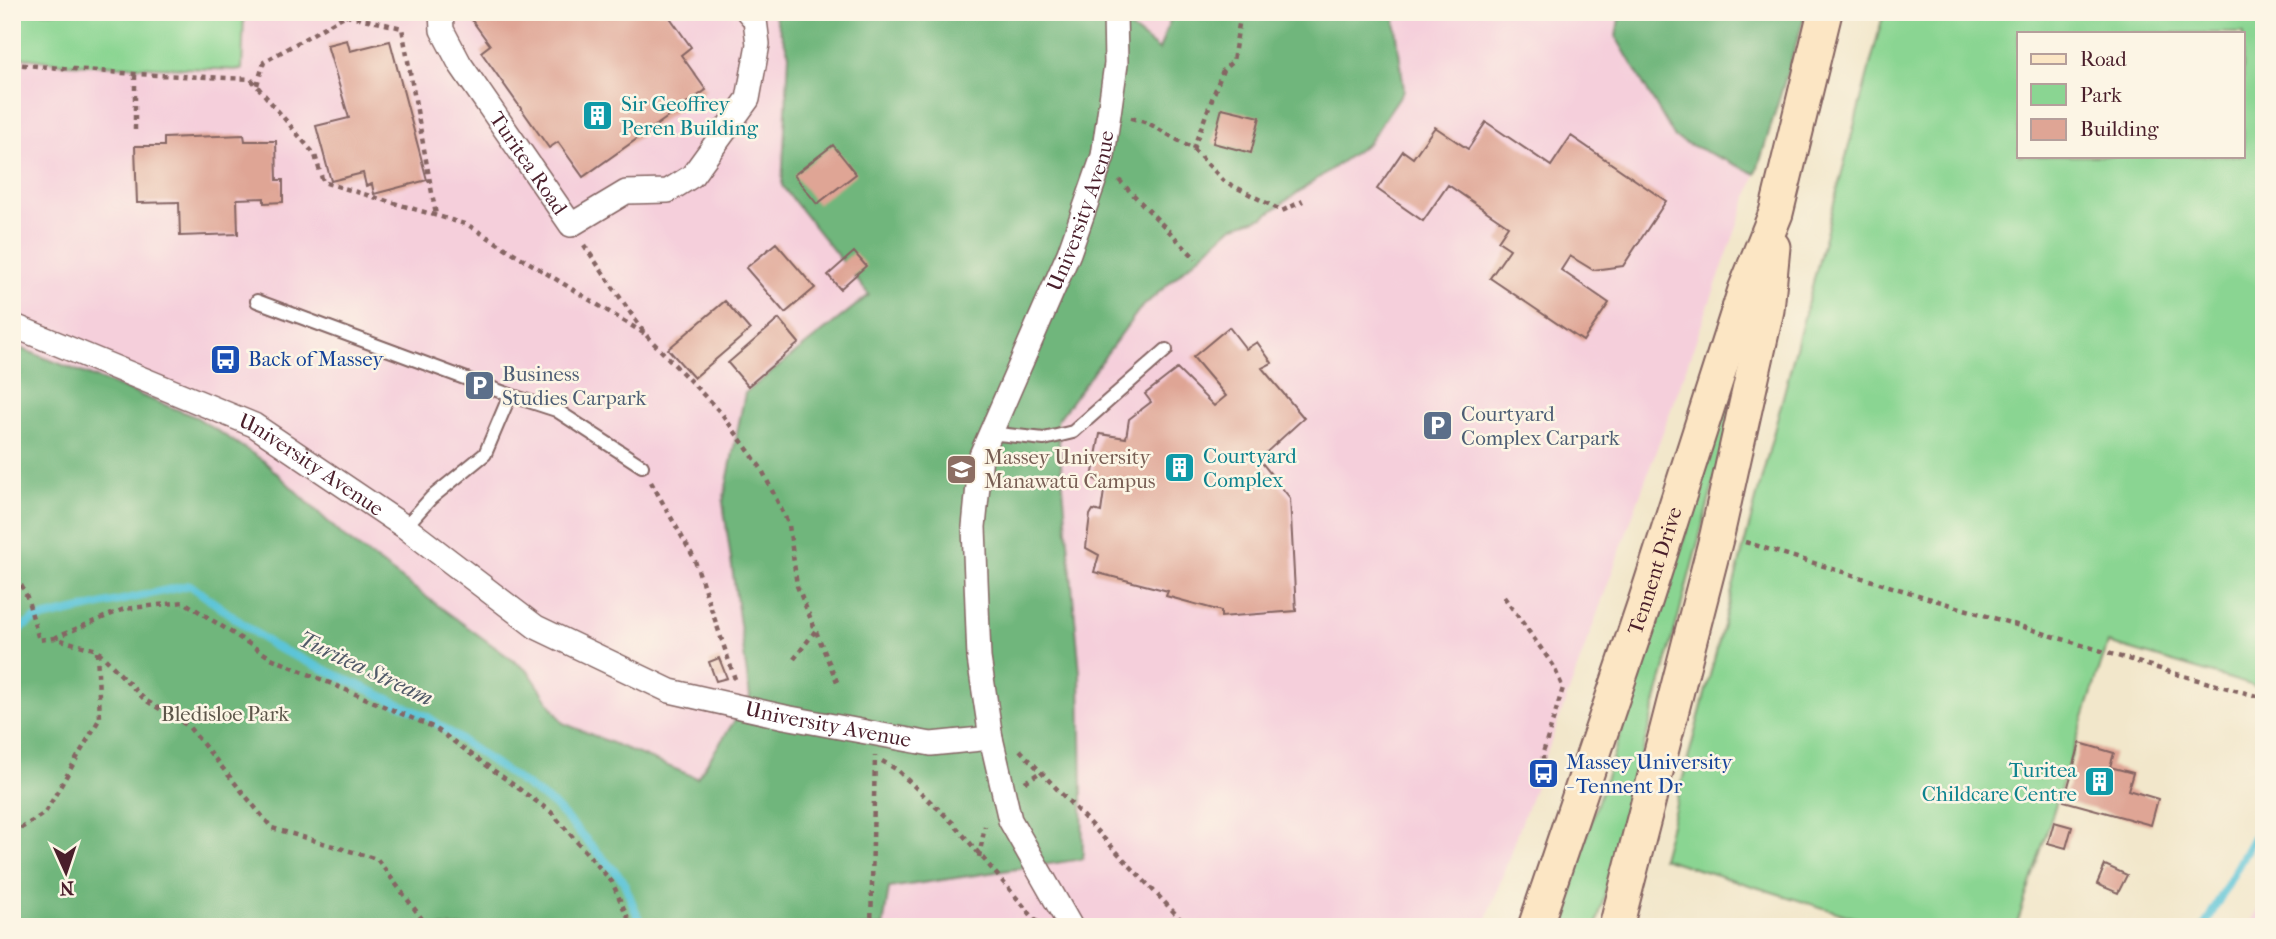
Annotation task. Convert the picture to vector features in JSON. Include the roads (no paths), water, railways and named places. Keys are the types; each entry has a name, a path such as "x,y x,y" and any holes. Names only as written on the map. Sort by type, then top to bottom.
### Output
{"main road":[{"name":"Tennent Drive","path":"1535,927 1646,599 1745,290 1776,213 1825,12"},
{"name":"Tennent Drive","path":"1616,927 1717,535 1767,310 1776,213"}],"street":[{"name":"Turitea Road","path":"441,12 442,30 460,64 571,225 626,192 668,191 692,176 748,99 758,44 758,15"},
{"name":"University Avenue","path":"12,325 254,425 405,527 536,627 670,691 785,717 931,744 1002,738 975,611 974,539 981,455 1091,198 1111,115 1115,12"},
{"path":"1002,738 1010,820 1071,927"}],"lane":[{"path":"257,301 556,410 642,467"},
{"path":"989,433 1044,439 1073,432 1166,350"},
{"path":"405,527 431,498 485,454 510,395"}],"waterway":[{"name":"Turitea Stream","path":"12,635 33,620 190,585 273,646 428,717 554,805 623,880 642,927"},
{"name":"Turitea Stream","path":"2204,927 2264,819"}],"place":[{"name":"Sir Geoffrey Peren Building","path":"598,116"},
{"name":"Back of Massey","path":"225,359"},
{"name":"Business Studies Carpark","path":"479,386"},
{"name":"Courtyard Complex Carpark","path":"1438,426"},
{"name":"Courtyard Complex","path":"1180,468"},
{"name":"Massey University Manawatū Campus","path":"961,469"},
{"name":"Massey University - Tennent Dr","path":"1543,774"},
{"name":"Turitea Childcare Centre","path":"2100,782"}],"park label":[{"name":"Bledisloe Park","path":"225,714"}]}
